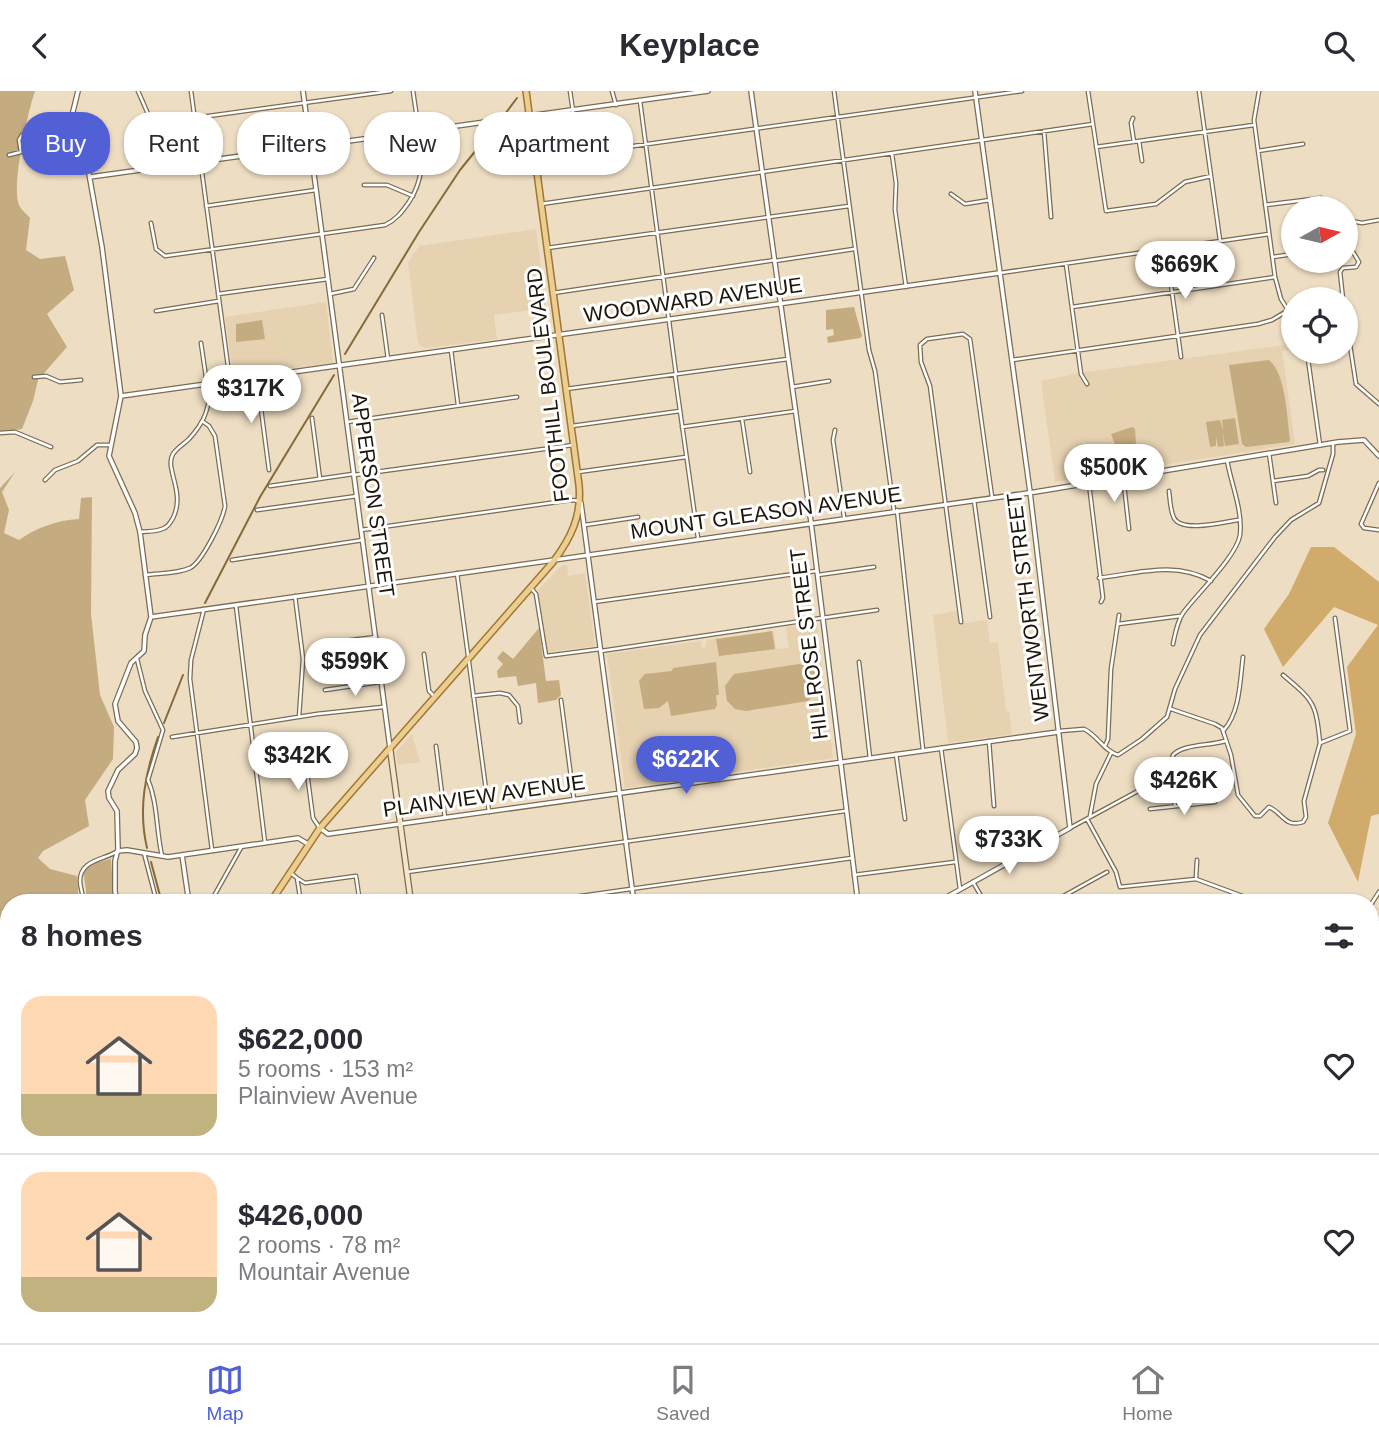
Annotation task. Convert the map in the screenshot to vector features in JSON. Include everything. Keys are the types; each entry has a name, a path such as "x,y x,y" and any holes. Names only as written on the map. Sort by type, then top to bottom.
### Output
{"main road":[{"name":"FOOTHILL BOULEVARD","path":"526,91 529,112"},
{"name":"FOOTHILL BOULEVARD","path":"275,894 320,828 531,588 556,558 575,527 580,499 537,175"},
{"name":"APPERSON STREET","path":"390,748 410,894"}],"street":[{"path":"72,112 78,91"},
{"path":"138,91 147,112"},
{"path":"191,91 193,112"},
{"name":"APPERSON STREET","path":"303,91 305,112"},
{"path":"223,114 391,91"},
{"path":"413,91 416,112"},
{"path":"570,91 573,111"},
{"path":"612,91 616,105"},
{"path":"566,112 705,91"},
{"name":"HILLROSE STREET","path":"751,91 811,522 855,894"},
{"path":"834,91 861,293 895,510 923,750"},
{"name":"WENTWORTH STREET","path":"975,91 1030,492 1070,828"},
{"path":"633,147 1022,91"},
{"path":"1088,91 1107,211 1156,204 1185,182 1211,176"},
{"path":"1199,91 1220,240"},
{"path":"1259,91 1254,110 1254,125 1275,277 1281,299"},
{"path":"640,101 698,538"},
{"path":"1133,118 1131,123 1142,161"},
{"path":"541,204 1093,124"},
{"path":"1096,147 1254,125"},
{"path":"1044,131 1051,217"},
{"path":"1258,151 1303,144"},
{"path":"9,155 21,152"},
{"path":"892,154 896,183 895,210 906,286"},
{"path":"115,894 115,861 118,851 116,810 109,798 108,788 120,767 132,757 137,748 136,742 118,721 115,704 130,665 145,649 145,635 151,617 135,513 110,463 110,445 121,396 90,177 124,172"},
{"path":"202,175 230,381"},
{"name":"APPERSON STREET","path":"314,175 390,748"},
{"path":"151,223 155,246 158,253 165,256 385,225 400,215 412,196 420,175"},
{"path":"364,185 387,185 412,196"},
{"path":"206,206 316,190"},
{"path":"951,194 965,204 990,200"},
{"path":"1265,205 1281,203"},
{"path":"547,249 849,205"},
{"path":"1358,222 1379,220"},
{"name":"WOODWARD AVENUE","path":"121,396 1269,234"},
{"path":"553,293 855,249"},
{"path":"1166,249 1181,356"},
{"path":"1273,257 1281,256"},
{"path":"330,294 354,289 374,258"},
{"path":"1066,263 1081,374 1087,384"},
{"path":"1072,307 1275,277"},
{"path":"218,294 328,279"},
{"path":"156,311 219,301"},
{"path":"1012,360 1258,324 1281,314"},
{"path":"382,315 388,359"},
{"path":"961,622 930,386 921,360 921,343 927,339 961,334 968,336 971,342 992,497"},
{"path":"140,533 163,529 170,523 179,503 171,458 202,421 210,404 201,343"},
{"path":"451,350 458,405"},
{"path":"566,390 788,359"},
{"path":"1309,364 1320,445"},
{"path":"1353,364 1356,384 1379,404"},
{"path":"33,377 41,375 60,382 81,380"},
{"path":"257,378 269,470"},
{"path":"792,387 829,380"},
{"path":"347,422 517,397"},
{"path":"570,426 680,411"},
{"path":"682,427 796,411"},
{"path":"312,418 320,479"},
{"path":"742,419 750,473"},
{"path":"145,575 186,570 195,565 222,516 225,506 214,431 202,421"},
{"path":"835,430 833,440 844,517"},
{"path":"0,433 15,432 51,447"},
{"name":"MOUNT GLEASON AVENUE","path":"151,617 1030,492 1333,443 1364,440 1379,456"},
{"path":"1237,894 1196,879 1120,887 1116,872 1088,818 1096,784 1112,753 1122,754 1165,720 1171,709 1175,689 1200,635 1275,537 1292,520 1319,503 1333,454 1333,443"},
{"path":"45,480 55,470 78,461 97,445 110,445"},
{"path":"270,486 573,445"},
{"path":"1269,453 1276,503"},
{"path":"577,472 686,457"},
{"path":"1173,644 1181,616 1211,581 1238,541 1239,520 1227,460"},
{"path":"1273,481 1308,476 1323,470"},
{"path":"1123,476 1129,529"},
{"path":"1379,482 1361,524 1364,528 1379,530"},
{"path":"1088,483 1101,602"},
{"path":"1169,491 1174,518 1180,524 1197,526 1239,520"},
{"path":"257,510 357,496"},
{"path":"361,530 580,499 633,894"},
{"path":"974,500 990,617"},
{"path":"585,525 638,517"},
{"path":"232,560 363,540"},
{"path":"594,603 874,567"},
{"path":"1099,578 1179,569 1211,581"},
{"path":"457,573 489,812"},
{"path":"531,588 536,594 546,656 877,611"},
{"path":"295,596 303,659 299,717"},
{"path":"236,605 265,843"},
{"path":"204,610 190,668 212,850"},
{"path":"1105,746 1108,739 1111,669 1119,615"},
{"path":"1118,624 1181,616"},
{"path":"1320,743 1350,731 1335,618"},
{"path":"320,644 376,637"},
{"path":"424,654 429,691 434,696"},
{"path":"1243,657 1237,700 1230,722 1224,730 1236,788 1256,816 1260,816 1269,807 1287,822 1295,824 1305,820 1304,801 1320,743 1317,714 1313,705 1283,675"},
{"path":"136,658 145,691 163,730 148,780 155,793 162,856"},
{"path":"859,662 870,758"},
{"path":"325,690 382,682"},
{"path":"473,697 500,693 511,696 518,706 520,722"},
{"path":"561,700 574,800"},
{"path":"172,737 385,707"},
{"path":"1171,709 1215,723 1224,730"},
{"name":"PLAINVIEW AVENUE","path":"320,828 328,834 1059,731 1084,729 1112,753"},
{"path":"989,741 994,778 991,785 994,806"},
{"path":"1175,806 1172,756 1177,750 1225,741"},
{"path":"303,742 313,818 320,828"},
{"path":"436,746 445,818"},
{"path":"941,748 960,889"},
{"path":"896,754 905,819"},
{"path":"951,894 1171,773"},
{"path":"1150,809 1215,802"},
{"path":"407,872 845,811"},
{"path":"82,894 80,880 83,868 90,862 106,858 118,851 162,856 298,838 308,844"},
{"path":"215,894 242,846"},
{"path":"144,853 155,894"},
{"path":"182,855 188,894"},
{"path":"596,894 852,858"},
{"path":"1196,879 1197,860"},
{"path":"854,875 955,861"},
{"path":"289,871 305,883 356,876 359,894"},
{"path":"1067,894 1107,872"},
{"path":"297,878 300,894"},
{"path":"973,882 980,894"}],"shaded area":[{"path":"0,91 35,91 30,112 21,112 21,154 17,182 19,205 30,218 26,250 40,259 65,256 74,290 47,314 67,347 38,380 22,429 0,432"},
{"path":"536,229 546,308 494,315 497,339 426,348 418,343 408,263 419,246"},
{"path":"326,302 333,363 233,375 225,317"},
{"path":"854,307 862,336 828,343 827,337 834,335 833,329 826,330 826,310"},
{"path":"262,320 265,339 236,342 236,324"},
{"path":"1281,346 1281,364 1284,364 1295,444 1055,482 1041,381 1085,372"},
{"path":"1269,360 1279,375 1282,386 1290,440 1246,447 1242,444 1229,365"},
{"path":"1235,418 1239,444 1225,446 1223,432 1224,446 1218,447 1216,437 1216,446 1210,447 1206,422 1220,420 1223,431 1222,420"},
{"path":"1132,427 1135,429 1136,445 1118,452 1111,434"},
{"path":"15,472 2,492 9,510 4,533 19,540 47,525 79,519 81,498 92,497 91,614 100,695 114,727 113,759 85,800 89,826 43,851 38,858 50,869 77,876 78,894 0,894 0,488"},
{"path":"1311,547 1334,547 1379,582 1379,814 1371,816 1358,882 1328,823 1356,734 1347,667 1378,625 1334,607 1283,667 1264,629 1289,594"},
{"path":"562,565 567,565 568,576 585,573 595,646 547,652 538,590"},
{"path":"957,611 959,624 987,620 990,643 998,642 1006,711 1009,711 1012,734 948,743 933,615"},
{"path":"817,623 833,758 625,788 607,654 701,641 702,648 705,648 707,640 774,631 776,649 789,648 786,627"},
{"path":"539,628 546,681 559,680 561,695 556,700 538,703 536,683 518,686 516,676 498,678 497,671 503,664 497,658 503,651 513,659"},
{"path":"772,631 775,649 719,656 716,639"},
{"path":"716,662 719,695 716,695 715,709 671,716 668,701 659,708 644,709 639,681 645,674"},
{"path":"799,664 810,667 816,675 817,684 808,701 746,711 735,709 727,701 725,686 734,674"},
{"path":"412,734 420,762 398,765 396,752"},
{"path":"111,859 113,894 86,894 84,874 90,865"}],"waterway":[{"path":"506,112 517,98"},
{"path":"345,354 419,232 474,153"},
{"path":"205,603 260,497 334,375"},
{"path":"164,723 183,675"},
{"path":"147,848 143,819 144,792 158,737"},
{"path":"151,862 160,894"}]}
